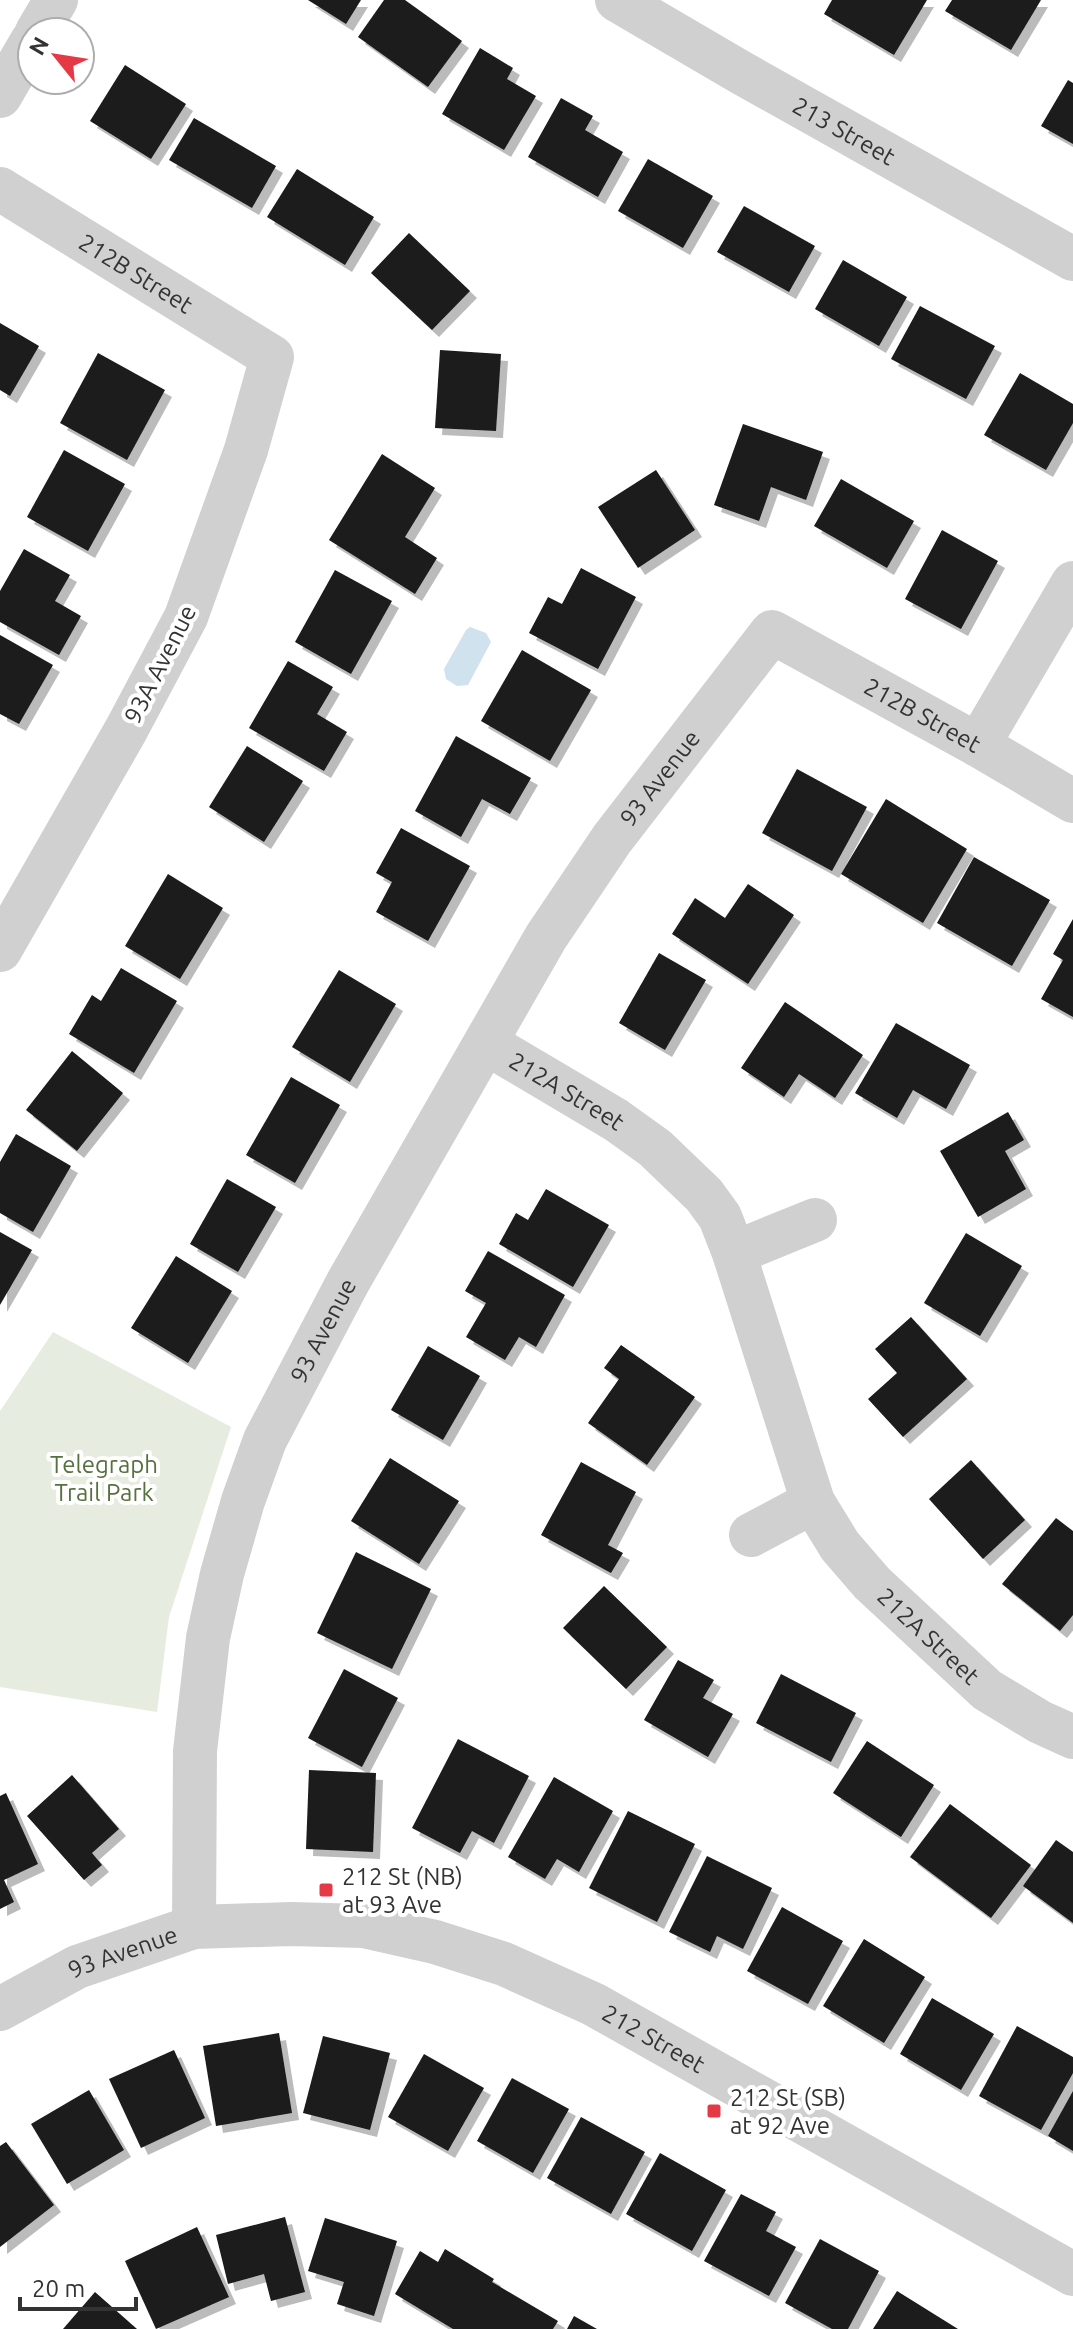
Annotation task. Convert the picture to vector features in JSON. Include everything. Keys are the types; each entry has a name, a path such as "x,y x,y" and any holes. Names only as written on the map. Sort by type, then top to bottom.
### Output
{"street":[{"name":"213 Street","path":"617,0 1073,259"},
{"path":"0,96 16,68"},
{"name":"212B Street","path":"0,189 272,357"},
{"name":"93A Avenue","path":"0,950 126,730 186,617 246,450 272,357"},
{"path":"978,745 1073,583"},
{"name":"212B Street","path":"772,632 1073,801"},
{"name":"93 Avenue","path":"0,2009 77,1967 194,1927 195,1751 201,1685 222,1574 265,1440 313,1346 546,937 576,890 650,789 772,632"},
{"name":"212A Street","path":"486,1043 616,1120 655,1148 704,1195 720,1217 734,1253 813,1502 840,1546 872,1583 987,1690 1040,1722 1073,1737"},
{"path":"734,1253 815,1220"},
{"path":"751,1535 813,1502"},
{"name":"212 Street","path":"194,1927 291,1924 364,1926 435,1942 504,1964 593,2004 1073,2274"}],"green space":[{"name":"Telegraph Trail Park","path":"53,1332 231,1427 169,1617 157,1712 0,1687 0,1411"}],"water":[{"path":"470,627 486,633 491,642 468,685 457,686 446,679 444,669"}],"building":[{"path":"308,0 361,0 346,24"},
{"path":"384,0 405,0 462,41 428,87 358,37"},
{"path":"832,0 927,0 894,55 824,14"},
{"path":"952,0 1041,0 1011,50 945,11"},
{"path":"480,48 513,68 507,79 536,96 504,150 442,114"},
{"path":"125,65 186,104 151,159 90,121"},
{"path":"1068,80 1073,83 1073,144 1041,126"},
{"path":"561,98 593,116 585,130 623,152 598,197 528,157"},
{"path":"194,118 276,166 252,208 169,160"},
{"path":"648,159 713,196 683,248 618,211"},
{"path":"297,169 374,217 345,265 267,217"},
{"path":"744,206 815,246 789,292 717,252"},
{"path":"409,233 470,291 432,330 371,273"},
{"path":"843,260 907,297 879,346 815,309"},
{"path":"920,306 995,346 966,399 891,359"},
{"path":"0,323 39,346 10,396 0,390"},
{"path":"440,350 501,354 496,431 435,428"},
{"path":"98,353 165,390 127,460 60,423"},
{"path":"1020,373 1073,404 1073,423 1046,470 984,435"},
{"path":"743,424 823,452 806,500 771,487 759,521 714,505"},
{"path":"64,450 125,484 88,551 27,517"},
{"path":"382,454 435,488 405,537 437,558 415,594 329,540"},
{"path":"656,470 695,530 638,568 598,507"},
{"path":"841,479 914,521 887,568 814,526"},
{"path":"942,530 998,561 961,629 905,599"},
{"path":"24,549 70,575 55,601 81,616 59,655 0,622 0,591"},
{"path":"581,568 636,597 598,669 529,633 548,597 562,604"},
{"path":"335,570 392,601 351,674 295,642"},
{"path":"0,635 53,665 19,724 0,714"},
{"path":"522,650 591,690 550,761 481,721"},
{"path":"288,661 333,687 317,714 347,732 324,771 249,728"},
{"path":"456,736 531,778 510,814 482,799 461,837 415,811"},
{"path":"247,746 303,781 264,842 209,807"},
{"path":"797,769 867,807 832,871 762,833"},
{"path":"886,799 967,849 923,923 841,874"},
{"path":"401,828 470,866 428,941 376,912 392,882 376,873"},
{"path":"974,857 1050,900 1012,966 937,923"},
{"path":"168,874 223,908 180,979 125,946"},
{"path":"748,884 794,915 748,984 672,934 695,898 725,918"},
{"path":"1073,919 1073,1017 1041,999 1063,960 1053,954"},
{"path":"659,953 706,980 665,1050 619,1023"},
{"path":"121,968 177,1001 134,1073 69,1034 92,995 101,1001"},
{"path":"339,970 396,1004 350,1082 292,1047"},
{"path":"785,1002 863,1055 835,1098 799,1074 784,1097 741,1068"},
{"path":"896,1023 970,1065 946,1109 913,1090 897,1118 855,1093"},
{"path":"72,1051 123,1093 77,1151 26,1110"},
{"path":"291,1077 340,1105 295,1183 246,1155"},
{"path":"1008,1112 1024,1140 1005,1151 1026,1189 978,1217 940,1151"},
{"path":"16,1134 71,1166 33,1232 0,1213 0,1162"},
{"path":"227,1179 276,1207 238,1272 190,1244"},
{"path":"546,1189 609,1225 573,1287 499,1244 516,1213 528,1220"},
{"path":"0,1232 32,1250 0,1305"},
{"path":"966,1233 1022,1266 980,1336 924,1303"},
{"path":"488,1251 565,1295 536,1347 519,1337 505,1360 466,1337 486,1303 465,1291"},
{"path":"176,1256 232,1291 188,1363 131,1328"},
{"path":"911,1317 967,1379 903,1437 868,1399 897,1373 875,1349"},
{"path":"621,1345 695,1397 647,1465 588,1423 619,1379 604,1368"},
{"path":"428,1346 480,1376 443,1440 391,1410"},
{"path":"390,1458 459,1501 419,1564 351,1521"},
{"path":"971,1460 1025,1520 983,1559 929,1499"},
{"path":"581,1462 636,1492 608,1545 623,1553 611,1573 541,1535"},
{"path":"1056,1518 1073,1531 1073,1615 1060,1631 1002,1584"},
{"path":"356,1552 431,1589 392,1669 317,1633"},
{"path":"604,1586 667,1647 626,1689 563,1628"},
{"path":"678,1660 714,1680 703,1698 733,1714 708,1757 644,1720"},
{"path":"344,1669 398,1698 362,1767 308,1738"},
{"path":"781,1674 856,1713 831,1762 756,1723"},
{"path":"458,1739 529,1776 494,1843 472,1831 460,1853 412,1828"},
{"path":"867,1741 934,1785 901,1837 833,1793"},
{"path":"309,1770 376,1773 373,1852 306,1849"},
{"path":"72,1775 119,1829 92,1853 102,1865 84,1880 27,1816"},
{"path":"554,1777 613,1811 579,1872 557,1859 545,1879 508,1857"},
{"path":"6,1793 38,1864 4,1880 14,1902 0,1909 0,1796"},
{"path":"950,1804 1031,1865 991,1918 910,1857"},
{"path":"628,1811 695,1844 657,1922 589,1888"},
{"path":"1056,1840 1073,1852 1073,1923 1023,1886"},
{"path":"707,1856 772,1888 743,1949 717,1936 710,1952 669,1932"},
{"path":"782,1907 843,1941 808,2004 747,1971"},
{"path":"864,1939 925,1977 884,2043 823,2006"},
{"path":"932,1998 994,2034 961,2090 900,2054"},
{"path":"1017,2026 1073,2057 1073,2073 1041,2130 979,2096"},
{"path":"279,2033 292,2113 216,2126 203,2046"},
{"path":"323,2036 390,2053 370,2130 303,2113"},
{"path":"174,2050 205,2118 141,2148 109,2079"},
{"path":"424,2054 484,2088 448,2151 388,2117"},
{"path":"512,2078 569,2109 533,2173 477,2141"},
{"path":"89,2090 124,2150 67,2184 31,2124"},
{"path":"1073,2091 1073,2151 1048,2136"},
{"path":"581,2117 645,2152 611,2214 547,2178"},
{"path":"6,2142 54,2205 0,2247 0,2146"},
{"path":"660,2153 726,2190 692,2251 626,2214"},
{"path":"741,2194 776,2212 766,2231 796,2247 769,2296 704,2261"},
{"path":"285,2217 305,2292 271,2301 264,2274 228,2284 216,2235"},
{"path":"325,2218 397,2241 374,2316 337,2304 344,2282 308,2271"},
{"path":"197,2227 229,2297 156,2329 125,2261"},
{"path":"820,2239 879,2271 848,2329 832,2329 785,2303"},
{"path":"445,2249 494,2279 492,2282 558,2321 553,2329 453,2329 395,2294 420,2251 438,2262"},
{"path":"897,2291 958,2329 873,2329"},
{"path":"95,2292 137,2329 63,2329"},
{"path":"574,2316 597,2329 567,2329"}],"place":[{"name":"212 St (NB) at 93 Ave","path":"326,1890"},
{"name":"212 St (SB) at 92 Ave","path":"714,2111"}]}
